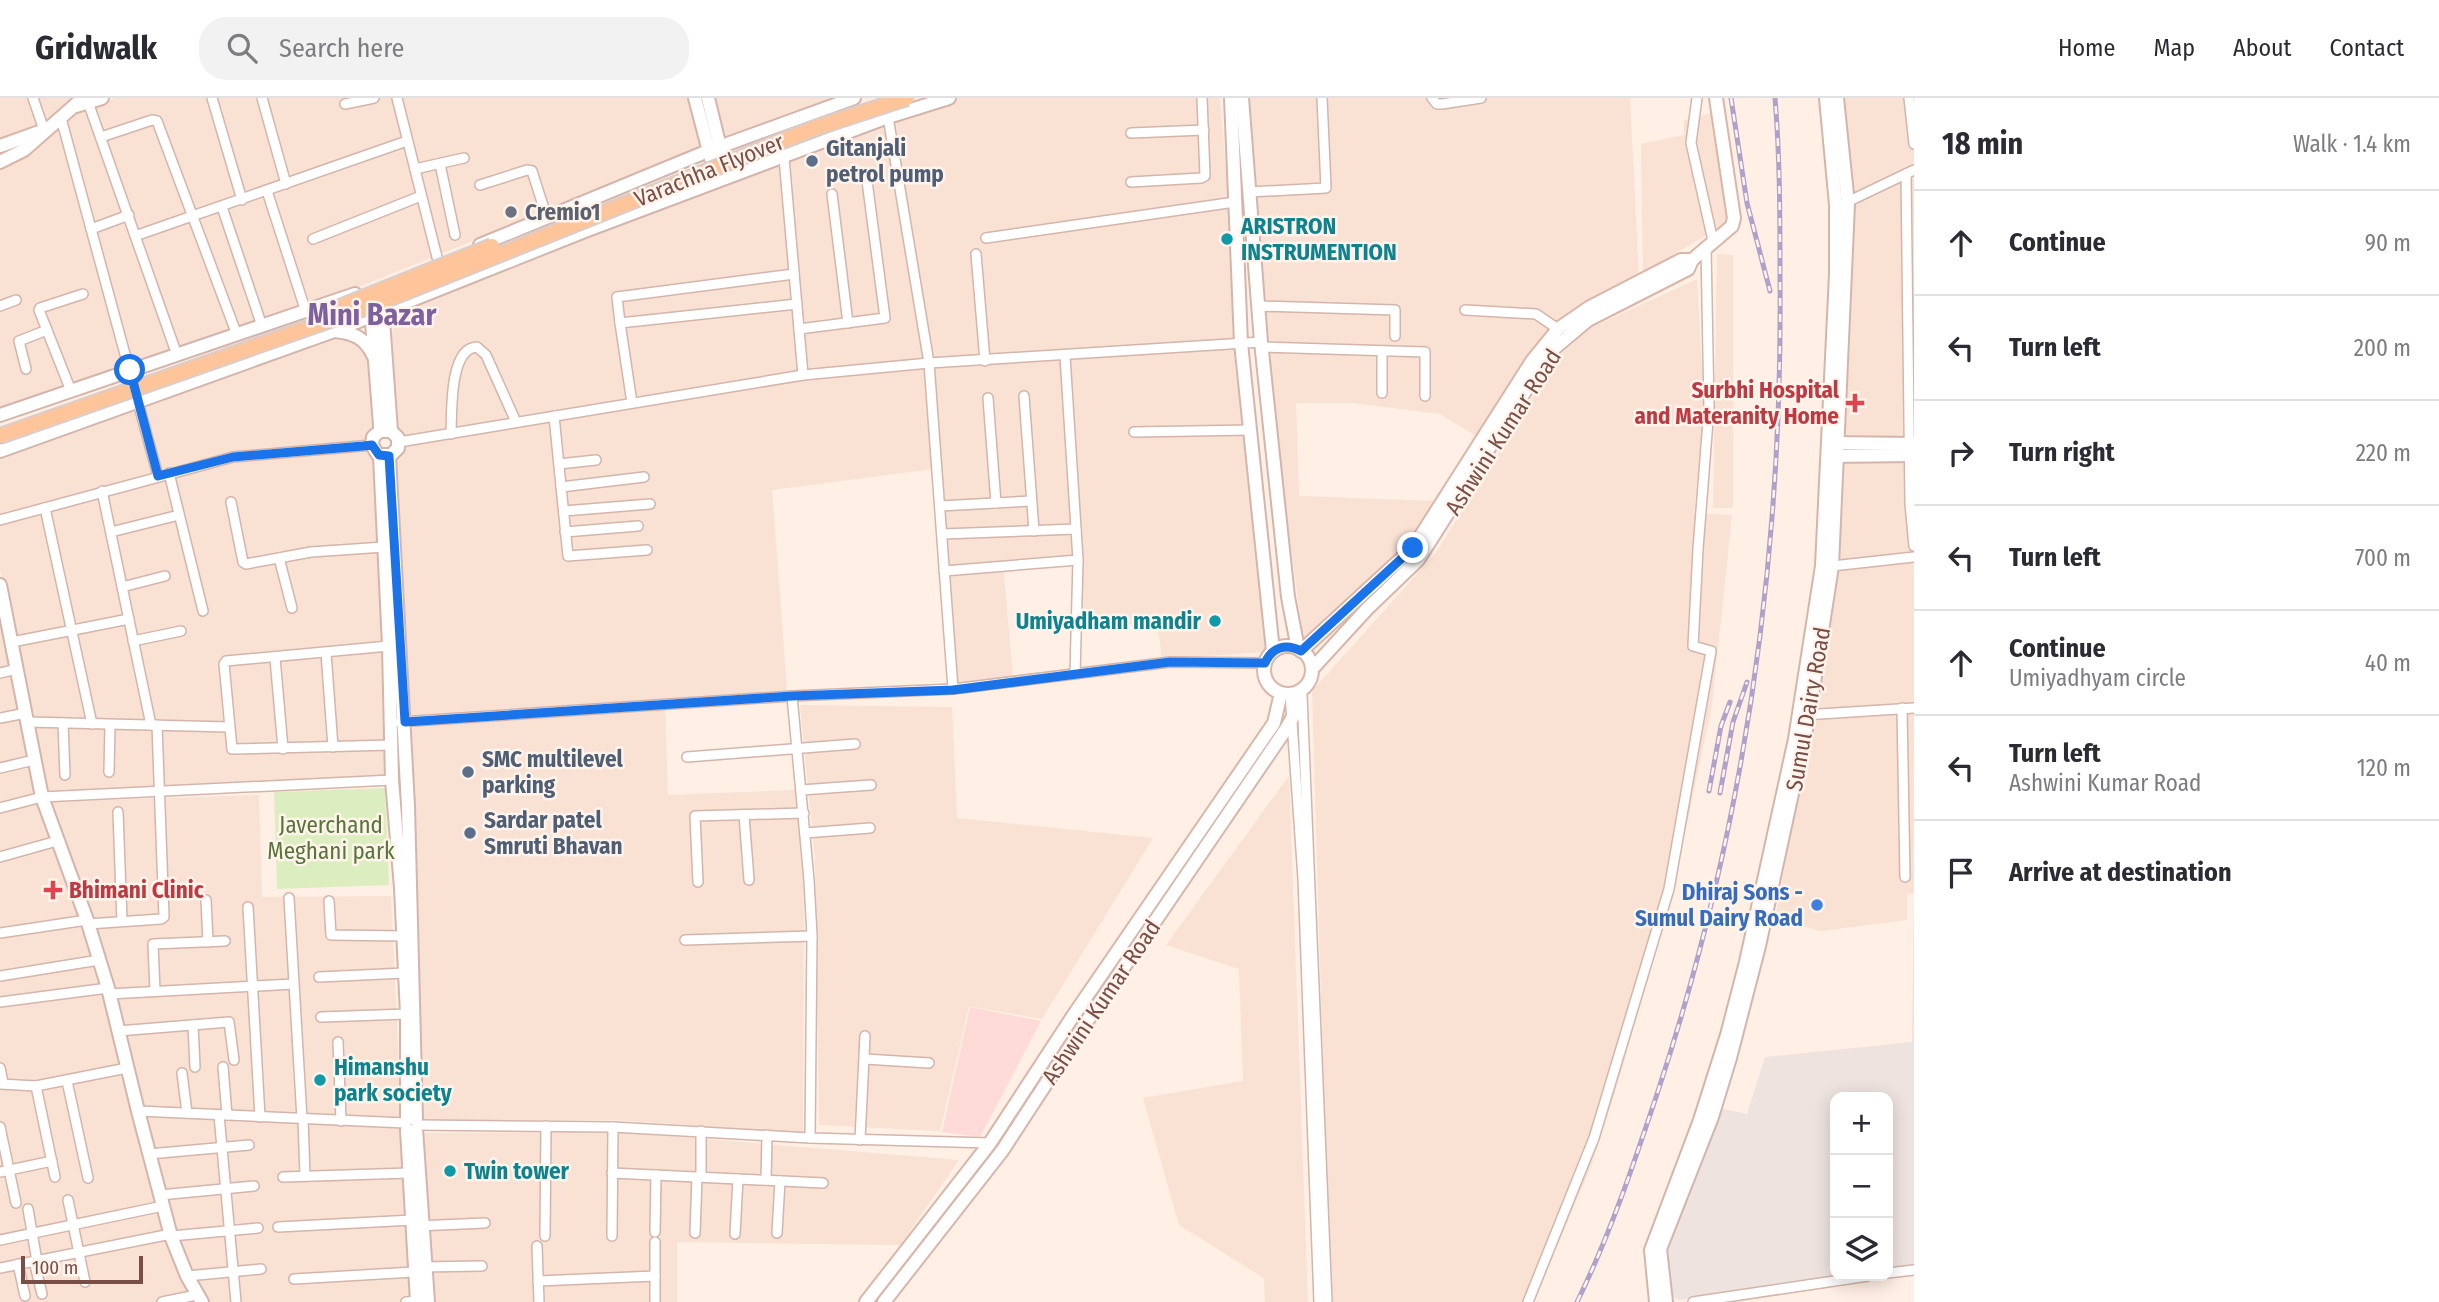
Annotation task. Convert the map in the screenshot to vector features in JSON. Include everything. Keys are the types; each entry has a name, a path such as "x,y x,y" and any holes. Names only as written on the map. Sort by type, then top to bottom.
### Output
{"main road":[{"name":"Varachha Flyover","path":"0,425 312,318 790,130 880,98"},
{"name":"Varachha Flyover","path":"0,436 376,304 812,129 907,98"}],"street":[{"path":"33,98 47,129"},
{"path":"0,162 24,150 82,102 102,98"},
{"path":"212,98 242,200"},
{"path":"262,98 286,184"},
{"path":"345,104 374,98"},
{"path":"397,98 438,261"},
{"path":"695,98 723,181"},
{"path":"708,98 714,149"},
{"path":"0,415 306,312 547,218 714,149 854,98"},
{"path":"1131,182 1203,178 1202,98"},
{"path":"1231,98 1241,343 1273,651"},
{"path":"1242,98 1261,345 1288,597 1300,650"},
{"path":"1249,192 1326,188 1322,98"},
{"path":"1432,98 1437,104 1481,98"},
{"path":"1528,1302 1594,1138 1665,902 1711,651 1693,646 1709,408 1709,244 1691,139 1697,98"},
{"name":"Ashwini Kumar Road","path":"1300,650 1413,548 1532,361 1558,329 1688,269 1692,260 1732,226 1734,218 1716,98"},
{"path":"1826,98 1842,204 1912,172 1910,230 1914,546"},
{"name":"Sumul Dairy Road","path":"1666,1302 1660,1249 1716,1105 1734,1046 1765,921 1832,566 1832,449 1842,204 1837,98"},
{"path":"1909,98 1914,144"},
{"path":"0,451 334,331 585,231 942,99"},
{"path":"82,102 100,137 177,355"},
{"path":"888,117 929,363 953,690"},
{"path":"61,118 158,476"},
{"path":"100,137 152,120 157,121 237,335"},
{"path":"0,146 47,129"},
{"path":"1131,133 1203,130"},
{"path":"135,236 407,141"},
{"path":"415,169 464,158"},
{"path":"784,158 803,375"},
{"path":"440,164 455,234"},
{"path":"481,185 527,170 532,171 547,218"},
{"path":"799,329 884,319 886,316 867,181"},
{"path":"267,191 306,312"},
{"path":"832,194 848,323"},
{"path":"313,240 421,196"},
{"path":"986,238 1236,202"},
{"path":"222,207 262,326"},
{"path":"91,229 129,215"},
{"path":"976,254 985,361"},
{"path":"632,403 617,297 794,274"},
{"path":"375,286 378,314 385,340 385,431"},
{"path":"71,391 39,311 40,308 83,293"},
{"path":"0,306 16,300"},
{"path":"620,323 797,304"},
{"path":"385,340 402,305"},
{"path":"1258,306 1395,310 1395,336"},
{"path":"1465,310 1536,314 1558,329"},
{"path":"378,314 375,359 385,431"},
{"name":"Ashwini Kumar Road","path":"1312,669 1367,609 1419,560 1545,360 1585,316"},
{"path":"26,369 19,341 47,330"},
{"path":"334,331 358,337 370,348 375,359"},
{"path":"399,442 803,375 929,363 1241,343 1425,352 1425,396"},
{"path":"451,433 455,379 464,351 470,347 477,347 486,355 516,422"},
{"path":"1382,351 1382,393"},
{"path":"1065,356 1078,560 1075,674"},
{"path":"1024,396 1034,531"},
{"path":"988,398 996,503"},
{"path":"554,416 569,557 647,550"},
{"path":"1134,432 1251,430"},
{"path":"0,520 233,457 380,452 396,451 399,442 397,436 385,431 373,437 380,452 416,1034 409,1173 416,1224"},
{"path":"1912,449 1832,449 1822,566 1804,715 1914,708"},
{"path":"380,452 389,646 398,722 392,745 392,780 405,973 418,1268 417,1302 406,1302"},
{"path":"559,464 596,460"},
{"path":"169,473 202,611"},
{"path":"561,487 644,477"},
{"path":"0,933 88,922 161,919 164,916 160,790 154,725 133,641 102,491"},
{"path":"940,506 1031,501"},
{"path":"231,502 244,564 311,552 384,547"},
{"path":"564,511 650,503"},
{"path":"45,508 92,724"},
{"path":"111,532 179,515"},
{"path":"565,532 638,526"},
{"path":"942,534 1076,529"},
{"path":"1832,566 1914,557"},
{"path":"279,558 292,608"},
{"path":"944,571 1078,560"},
{"path":"122,587 165,576"},
{"path":"0,585 4,623 12,642 42,797 88,922 109,991 171,1235 187,1276 200,1299 162,1302"},
{"path":"12,642 129,619"},
{"path":"133,641 181,631"},
{"path":"389,646 224,662 232,749 392,745"},
{"path":"1285,646 1300,650 1308,657 1312,669 1308,683 1293,692 1274,690 1265,678 1265,663 1273,651 1285,646"},
{"path":"326,653 333,747"},
{"path":"275,658 283,749"},
{"path":"398,722 792,696 953,690 1170,662 1265,663"},
{"path":"0,673 17,669"},
{"path":"1293,692 1327,1302"},
{"name":"Ashwini Kumar Road","path":"884,1302 1002,1151 1292,718 1293,692"},
{"name":"Ashwini Kumar Road","path":"866,1302 990,1143 1293,692"},
{"path":"792,696 804,813 812,936 810,1138"},
{"path":"1902,708 1905,877"},
{"path":"0,718 110,725 229,727"},
{"path":"1292,718 1303,878 1319,1302"},
{"path":"63,723 65,775"},
{"path":"108,772 110,725"},
{"path":"687,757 855,744"},
{"path":"0,768 34,760"},
{"path":"0,808 42,797 392,780"},
{"path":"802,790 871,785"},
{"path":"118,812 122,921"},
{"path":"698,882 695,817 804,813"},
{"path":"744,815 749,880"},
{"path":"805,833 870,828"},
{"path":"0,857 57,841"},
{"path":"289,898 305,1176"},
{"path":"206,900 208,942"},
{"path":"329,901 331,935 403,936"},
{"path":"248,907 260,1117"},
{"path":"1656,1302 1651,1251 1702,1115 1765,921"},
{"path":"685,940 812,936"},
{"path":"155,991 153,944 225,941"},
{"path":"0,976 99,960"},
{"path":"319,977 405,973"},
{"path":"0,1002 109,991 293,984"},
{"path":"321,1017 407,1014"},
{"path":"118,1031 231,1023 234,1060"},
{"path":"193,1026 195,1067"},
{"path":"860,1140 865,1036"},
{"path":"338,1042 341,1121"},
{"path":"865,1059 929,1063"},
{"path":"223,1067 223,1146 236,1302"},
{"path":"0,1068 1,1084 36,1086 127,1068"},
{"path":"181,1073 187,1113"},
{"path":"67,1080 88,1178"},
{"path":"36,1086 55,1177"},
{"path":"138,1111 412,1124 613,1127 810,1138 990,1143"},
{"path":"545,1236 546,1126"},
{"path":"0,1127 5,1171 16,1203"},
{"path":"612,1236 613,1127"},
{"path":"695,1233 701,1131"},
{"path":"766,1180 767,1135"},
{"path":"149,1154 249,1145"},
{"path":"5,1171 52,1161"},
{"path":"612,1172 823,1183"},
{"path":"283,1177 409,1173"},
{"path":"655,1302 656,1175"},
{"path":"735,1234 738,1179"},
{"path":"777,1233 780,1181"},
{"path":"0,1240 73,1225 162,1200 254,1186"},
{"path":"68,1200 85,1282"},
{"path":"28,1209 42,1294"},
{"path":"278,1227 485,1223"},
{"path":"0,1268 171,1235 258,1228"},
{"path":"537,1246 539,1302"},
{"path":"18,1264 25,1296"},
{"path":"295,1279 418,1268 482,1266"},
{"path":"418,1268 428,1302"},
{"path":"187,1276 261,1269"},
{"path":"1893,1272 1914,1270"},
{"path":"538,1281 655,1276"},
{"path":"1693,1302 1834,1281"}],"shaded area":[{"path":"0,98 78,98 51,123 0,142"},
{"path":"116,98 691,98 703,148 309,307 0,412 0,164 77,110"},
{"path":"712,98 845,98 723,142"},
{"path":"958,98 1220,98 1229,207 1235,367 1254,522 1265,652 1162,659 1158,626 1082,622 1083,555 1003,563 1013,678 956,683 941,468 772,490 787,690 410,719 392,460 397,433 390,335 405,308 515,263 884,123"},
{"path":"1250,98 1630,98 1639,277 1549,332 1476,436 1440,414 1353,403 1296,403 1299,496 1433,501 1410,544 1304,643 1258,306"},
{"path":"1840,98 1914,98 1914,163 1850,199"},
{"path":"1712,113 1728,222 1643,273 1641,144 1684,135 1684,120"},
{"path":"1914,175 1914,437 1844,438 1853,206"},
{"path":"1717,254 1733,255 1733,508 1713,508"},
{"path":"1697,279 1704,410 1694,513 1732,515 1712,705 1671,900 1592,1164 1534,1302 1330,1302 1312,691 1436,553 1558,357 1591,328"},
{"path":"336,338 353,340 364,346 371,358 375,423 368,439 369,454 375,460 387,776 45,793 0,569 0,455"},
{"path":"1842,459 1914,459 1914,704 1814,710"},
{"path":"0,608 36,793 85,929 104,996 121,1077 165,1228 197,1302 0,1302"},
{"path":"800,705 952,707 957,818 1153,838 1042,1019 969,1006 940,1131 819,1125 815,858"},
{"path":"665,709 668,795 796,790 804,879 803,1133 617,1120 423,1120 410,728"},
{"path":"1914,712 1914,893 1907,894 1907,920 1821,931 1775,919 1812,718"},
{"path":"1289,776 1308,1302 1265,1302 1264,1278 1179,1225 1143,1098 1243,1081 1239,969 1166,945"},
{"path":"259,795 262,897 391,896 410,1302 208,1302 199,1290 184,1262 48,802"},
{"path":"1914,897 1914,1267 1893,1269 1893,1092 1830,1092 1830,1279 1679,1300 1668,1295 1661,1255 1719,1108 1747,1114 1765,1057 1912,1042"},
{"path":"970,1007 1041,1021 980,1137 942,1132"},
{"path":"621,1132 959,1160 900,1245 677,1242 677,1302 434,1302 423,1133"}],"green space":[{"name":"Javerchand Meghani park","path":"385,788 389,885 277,889 274,792"}],"railway":[{"path":"1731,98 1747,203 1770,291"},
{"path":"1577,1302 1612,1223 1659,1088 1689,989 1715,890 1753,688 1766,586 1779,380 1780,210 1775,98"},
{"path":"1720,793 1733,722 1747,682"},
{"path":"1709,791 1721,726 1730,702"}],"place":[{"name":"Gitanjali petrol pump","path":"812,161"},
{"name":"Cremio1","path":"511,212"},
{"name":"ARISTRON INSTRUMENTION","path":"1227,239"},
{"name":"Surbhi Hospital and Materanity Home","path":"1855,403"},
{"name":"Umiyadham mandir","path":"1215,621"},
{"name":"SMC multilevel parking","path":"468,772"},
{"name":"Sardar patel Smruti Bhavan","path":"470,833"},
{"name":"Bhimani Clinic","path":"53,890"},
{"name":"Dhiraj Sons - Sumul Dairy Road","path":"1817,905"},
{"name":"Himanshu park society","path":"320,1080"},
{"name":"Twin tower","path":"450,1171"}],"district":[{"name":"Mini Bazar","path":"372,315"}],"route":[{"path":"130,370 158,476 233,457 372,445 379,455 389,456 405,722 792,696 953,690 1170,662 1265,663 1268,656 1279,648 1285,646 1301,651 1413,548"}]}
